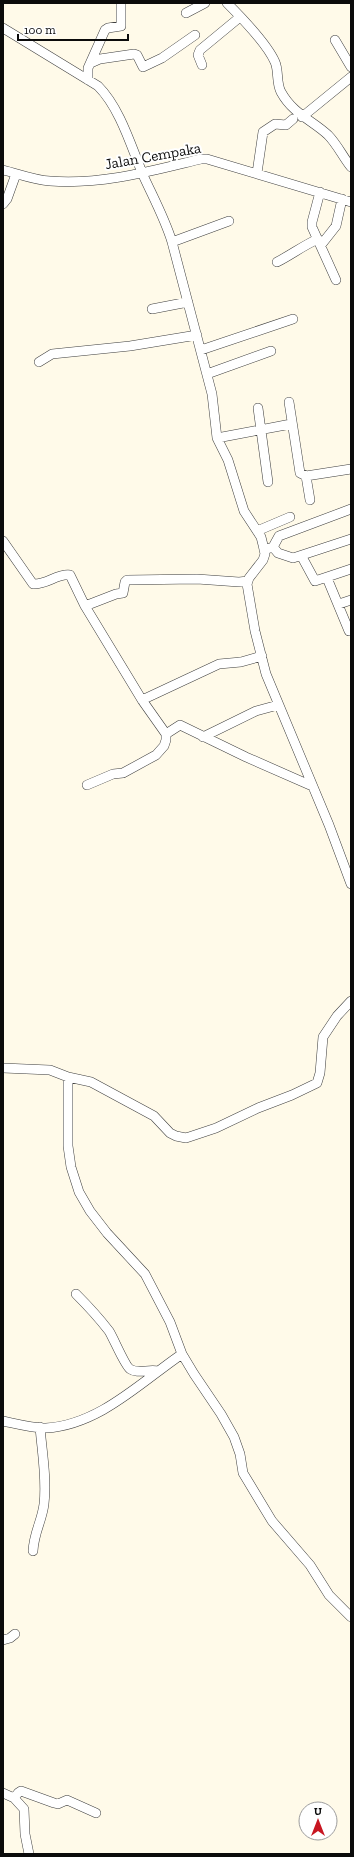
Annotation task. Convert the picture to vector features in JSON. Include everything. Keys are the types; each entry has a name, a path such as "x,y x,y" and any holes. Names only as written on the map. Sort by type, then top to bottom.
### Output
{"street":[{"path":"88,80 88,68 105,30 120,26 121,3"},
{"path":"186,13 205,3"},
{"path":"227,3 273,58 277,67 281,92 298,118 329,137 351,167"},
{"path":"202,65 198,55 200,50 240,17"},
{"path":"3,28 88,80 106,94 118,113 143,174 165,221 172,242 212,394 217,438 228,460 244,511 257,531 269,548 293,558 302,557 351,539"},
{"path":"91,63 100,59 134,54 137,55 142,66 144,67 162,58 195,35"},
{"path":"335,40 351,67"},
{"path":"257,173 262,132 275,124 286,125 298,118 351,77"},
{"name":"Jalan Cempaka","path":"3,170 51,181 92,180 143,174 204,159 347,200"},
{"path":"3,204 7,199 16,174"},
{"path":"320,192 312,227 336,280"},
{"path":"277,262 302,249 307,244 320,242 336,226 347,200"},
{"path":"172,242 229,221"},
{"path":"152,309 188,302"},
{"path":"201,350 293,318"},
{"path":"39,362 52,354 145,344 197,335"},
{"path":"207,374 271,351"},
{"path":"289,402 299,472 306,476 351,469"},
{"path":"258,408 268,482"},
{"path":"217,438 291,424"},
{"path":"306,476 310,500"},
{"path":"351,509 279,536 269,548 263,560 248,581 248,594 255,631 266,674 351,884"},
{"path":"257,531 290,517"},
{"path":"3,541 33,584 41,584 69,575 72,578 85,606 142,700 166,734 166,740 161,751 152,758 123,773 113,774 87,785"},
{"path":"302,557 315,580 327,578 351,569"},
{"path":"327,578 349,631 351,630"},
{"path":"85,606 116,594 123,593 124,582 127,580 197,579 240,582 248,581"},
{"path":"339,604 351,600"},
{"path":"142,700 219,664 241,662 262,656"},
{"path":"204,737 256,711 278,705"},
{"path":"166,734 179,725 312,786"},
{"path":"3,1068 50,1070 68,1077 91,1082 154,1116 165,1129 176,1136 190,1137 216,1128 317,1083 320,1073 324,1034 344,1007 351,1001"},
{"path":"68,1077 68,1146 71,1167 79,1192 90,1211 107,1233 145,1274 170,1322 182,1354 234,1437 240,1454 243,1473 272,1521 310,1565 329,1595 351,1617"},
{"path":"76,1294 109,1332 128,1368 136,1371 158,1371"},
{"path":"3,1421 47,1428 94,1414 120,1399 182,1354"},
{"path":"33,1552 35,1532 44,1504 44,1468 40,1427"},
{"path":"3,1640 10,1638 15,1634"},
{"path":"14,1798 22,1791 58,1804 67,1800 96,1813"},
{"path":"3,1793 14,1798 24,1809 25,1834 29,1854"}]}
